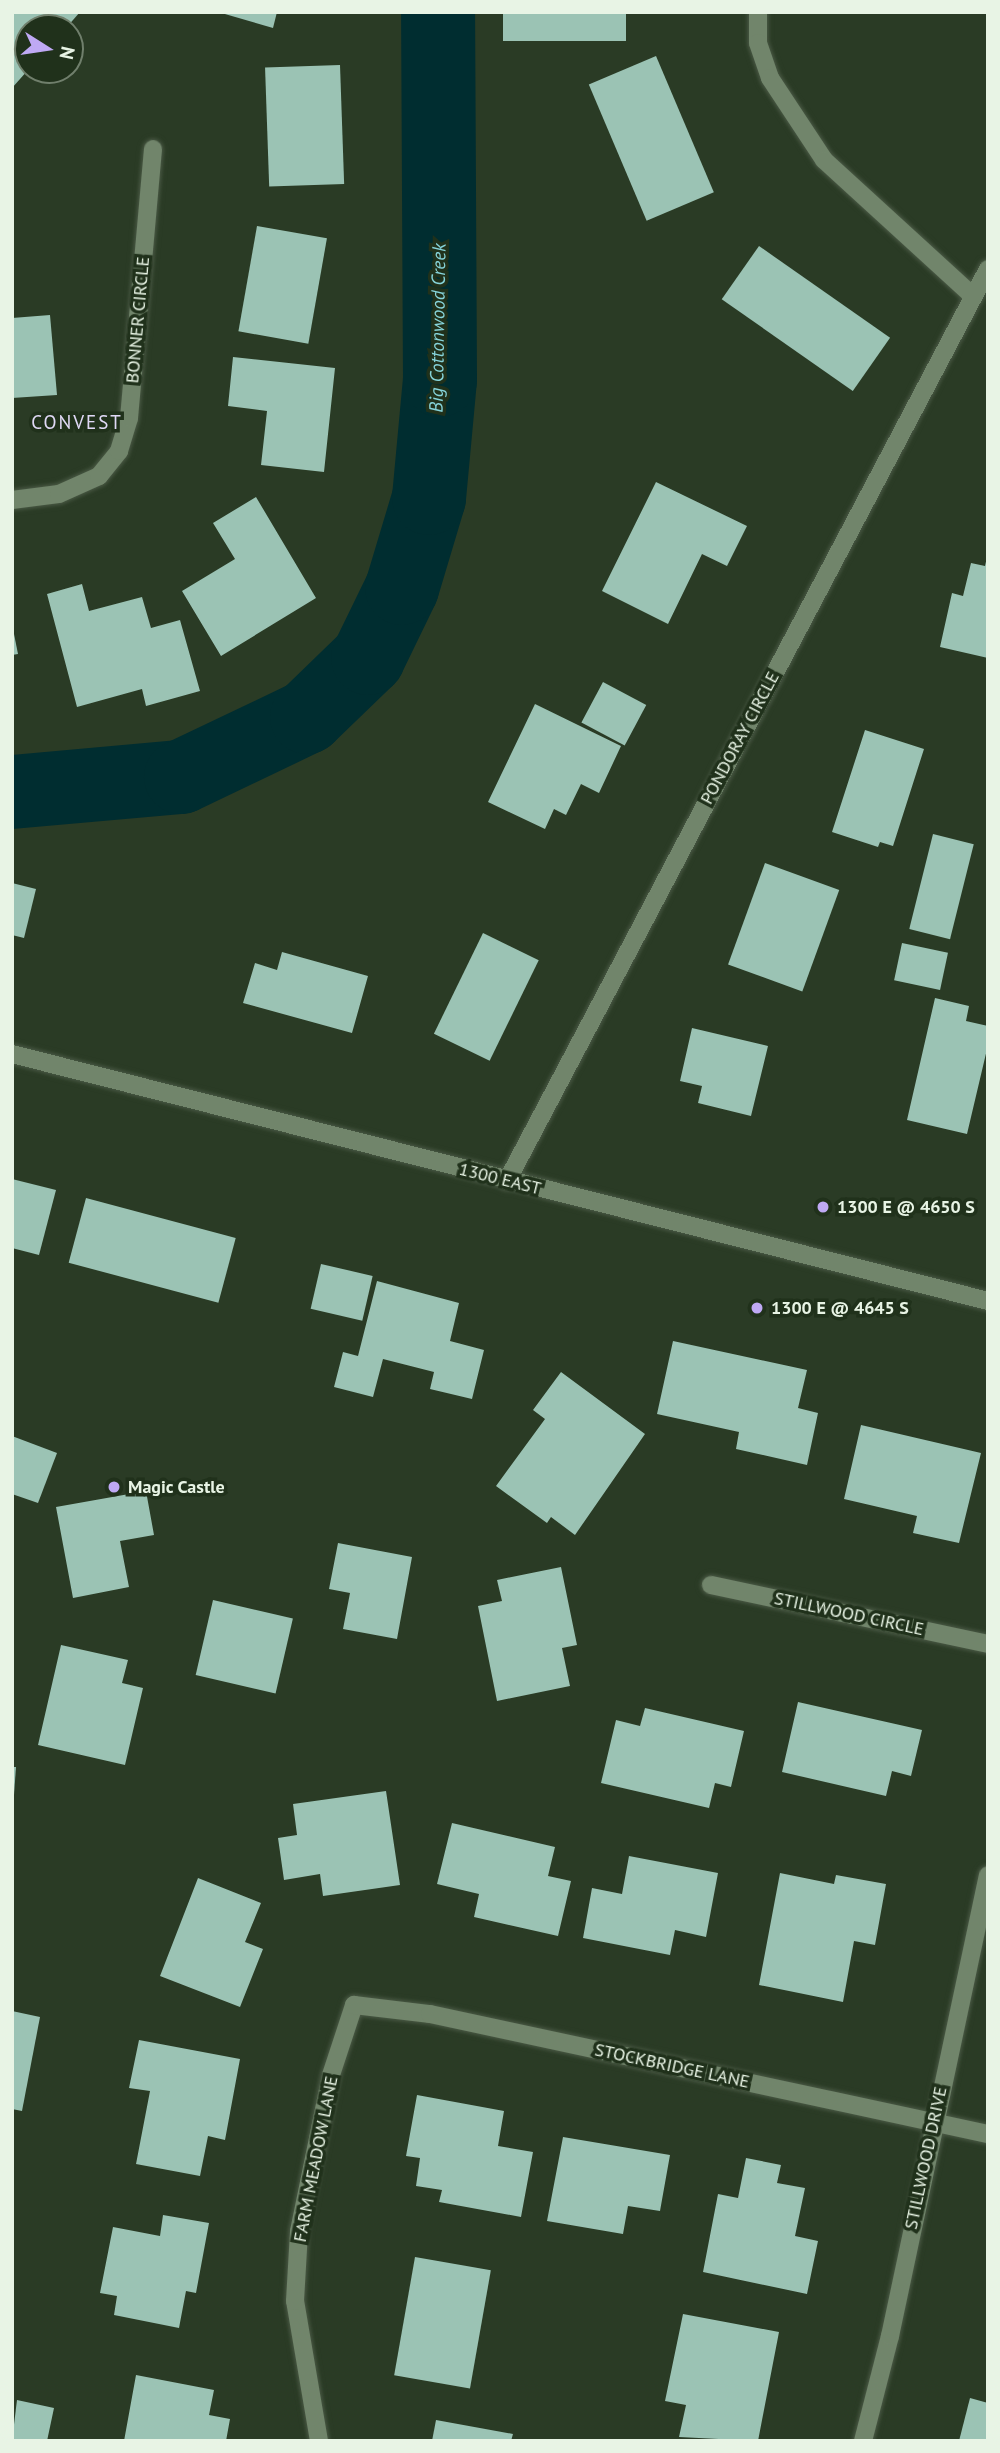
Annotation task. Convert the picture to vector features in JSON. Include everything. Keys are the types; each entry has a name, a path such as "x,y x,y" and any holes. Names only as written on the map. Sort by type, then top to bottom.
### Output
{"street":[{"path":"758,12 758,43 770,78 824,160 973,296"},
{"name":"BONNER CIRCLE","path":"12,500 59,494 99,476 119,451 129,418 153,149"},
{"name":"PONDORAY CIRCLE","path":"507,1181 988,269"},
{"name":"1300 EAST","path":"12,1054 988,1301"},
{"name":"STILLWOOD CIRCLE","path":"711,1585 988,1644"},
{"name":"STILLWOOD DRIVE","path":"863,2441 890,2336 932,2123 988,1875"},
{"name":"STOCKBRIDGE LANE","path":"354,2006 430,2014 988,2134"},
{"name":"FARM MEADOW LANE","path":"319,2441 295,2301 299,2231 331,2075 354,2006"}],"building":[{"path":"12,12 80,12 14,14 16,84 12,88"},
{"path":"218,12 277,12 273,28"},
{"path":"503,12 626,12 626,41 503,41"},
{"path":"656,56 714,192 647,221 589,85"},
{"path":"340,65 344,184 269,187 265,68"},
{"path":"257,226 327,238 308,344 238,331"},
{"path":"759,246 890,338 853,391 722,299"},
{"path":"50,315 57,395 12,398 12,318"},
{"path":"233,357 335,368 324,472 261,465 267,411 228,406"},
{"path":"656,482 747,526 727,566 702,554 668,624 602,591"},
{"path":"256,497 316,598 221,656 182,591 235,559 213,523"},
{"path":"987,557 988,658 940,647 952,593 963,596 971,563 985,566"},
{"path":"82,584 89,611 142,597 151,628 180,620 200,691 146,706 142,689 77,707 47,594"},
{"path":"12,624 18,654 12,655"},
{"path":"603,682 646,705 625,746 581,723"},
{"path":"535,704 621,746 599,793 581,784 566,815 554,809 545,829 488,802"},
{"path":"865,730 924,749 893,846 880,842 878,847 832,832"},
{"path":"933,834 974,844 950,939 909,929"},
{"path":"765,863 839,890 802,992 728,964"},
{"path":"12,883 36,889 24,938 12,935"},
{"path":"483,933 539,960 490,1061 434,1034"},
{"path":"902,943 948,953 940,990 894,980"},
{"path":"282,952 368,976 352,1033 243,1003 255,963 277,970"},
{"path":"935,998 969,1006 966,1021 988,1026 988,1045 967,1134 907,1120"},
{"path":"692,1028 768,1046 751,1116 698,1103 702,1086 680,1081"},
{"path":"12,1179 56,1190 39,1255 12,1248"},
{"path":"86,1198 236,1238 218,1303 69,1263"},
{"path":"321,1264 373,1276 362,1321 311,1309"},
{"path":"377,1281 459,1303 450,1341 484,1350 472,1399 430,1389 434,1372 383,1359 373,1397 334,1387 343,1352 358,1356"},
{"path":"673,1341 807,1370 798,1408 818,1413 807,1465 736,1449 739,1432 657,1414"},
{"path":"561,1372 645,1434 575,1535 551,1517 547,1523 496,1486 545,1419 533,1410"},
{"path":"861,1425 981,1453 959,1543 913,1533 917,1516 844,1499"},
{"path":"12,1436 57,1453 38,1503 12,1494"},
{"path":"146,1491 154,1535 120,1541 129,1587 73,1598 56,1507"},
{"path":"338,1543 412,1557 397,1639 343,1629 350,1593 329,1589"},
{"path":"561,1567 577,1645 562,1648 570,1686 497,1701 478,1606 502,1601 497,1580"},
{"path":"213,1600 293,1618 276,1693 196,1675"},
{"path":"61,1645 128,1660 122,1683 143,1688 125,1765 38,1745"},
{"path":"798,1702 922,1730 911,1776 892,1771 886,1796 782,1772"},
{"path":"645,1708 744,1731 731,1787 715,1783 709,1808 601,1783 616,1720 640,1726"},
{"path":"12,1767 16,1767 14,1795 12,1795"},
{"path":"386,1791 400,1885 323,1896 320,1874 284,1880 278,1838 297,1835 293,1804"},
{"path":"452,1823 555,1847 548,1876 571,1881 558,1936 474,1917 479,1894 437,1884"},
{"path":"629,1856 718,1873 706,1937 675,1930 670,1955 583,1938 592,1888 622,1894"},
{"path":"780,1873 834,1884 836,1875 886,1884 875,1945 854,1941 843,2002 759,1985"},
{"path":"198,1878 261,1903 245,1942 263,1949 240,2007 160,1976"},
{"path":"12,2011 40,2017 22,2111 12,2109"},
{"path":"139,2040 240,2059 225,2140 208,2136 200,2176 136,2164 150,2091 129,2088"},
{"path":"417,2095 504,2111 498,2146 533,2152 521,2217 439,2202 442,2190 416,2186 420,2158 406,2156"},
{"path":"563,2137 670,2155 660,2211 628,2206 623,2234 547,2221"},
{"path":"746,2158 781,2165 777,2183 805,2188 795,2236 818,2241 807,2294 703,2272 718,2194 738,2198"},
{"path":"163,2215 209,2223 196,2293 186,2291 179,2328 114,2315 117,2296 100,2293 113,2227 160,2236"},
{"path":"415,2257 491,2270 470,2389 394,2375"},
{"path":"683,2314 779,2332 758,2441 679,2437 686,2405 665,2401"},
{"path":"136,2375 214,2390 209,2415 230,2419 226,2441 124,2441"},
{"path":"970,2398 988,2403 988,2441 959,2441"},
{"path":"17,2400 54,2408 47,2441 12,2441"},
{"path":"436,2420 513,2434 511,2441 432,2441"}],"waterway":[{"name":"Big Cottonwood Creek","path":"12,792 181,777 307,717 368,658 402,588 429,498 440,380 438,12"}],"place":[{"name":"1300 E @ 4650 S","path":"823,1207"},
{"name":"1300 E @ 4645 S","path":"757,1308"},
{"name":"Magic Castle","path":"114,1487"}],"district":[{"name":"CONVEST","path":"77,423"}]}
